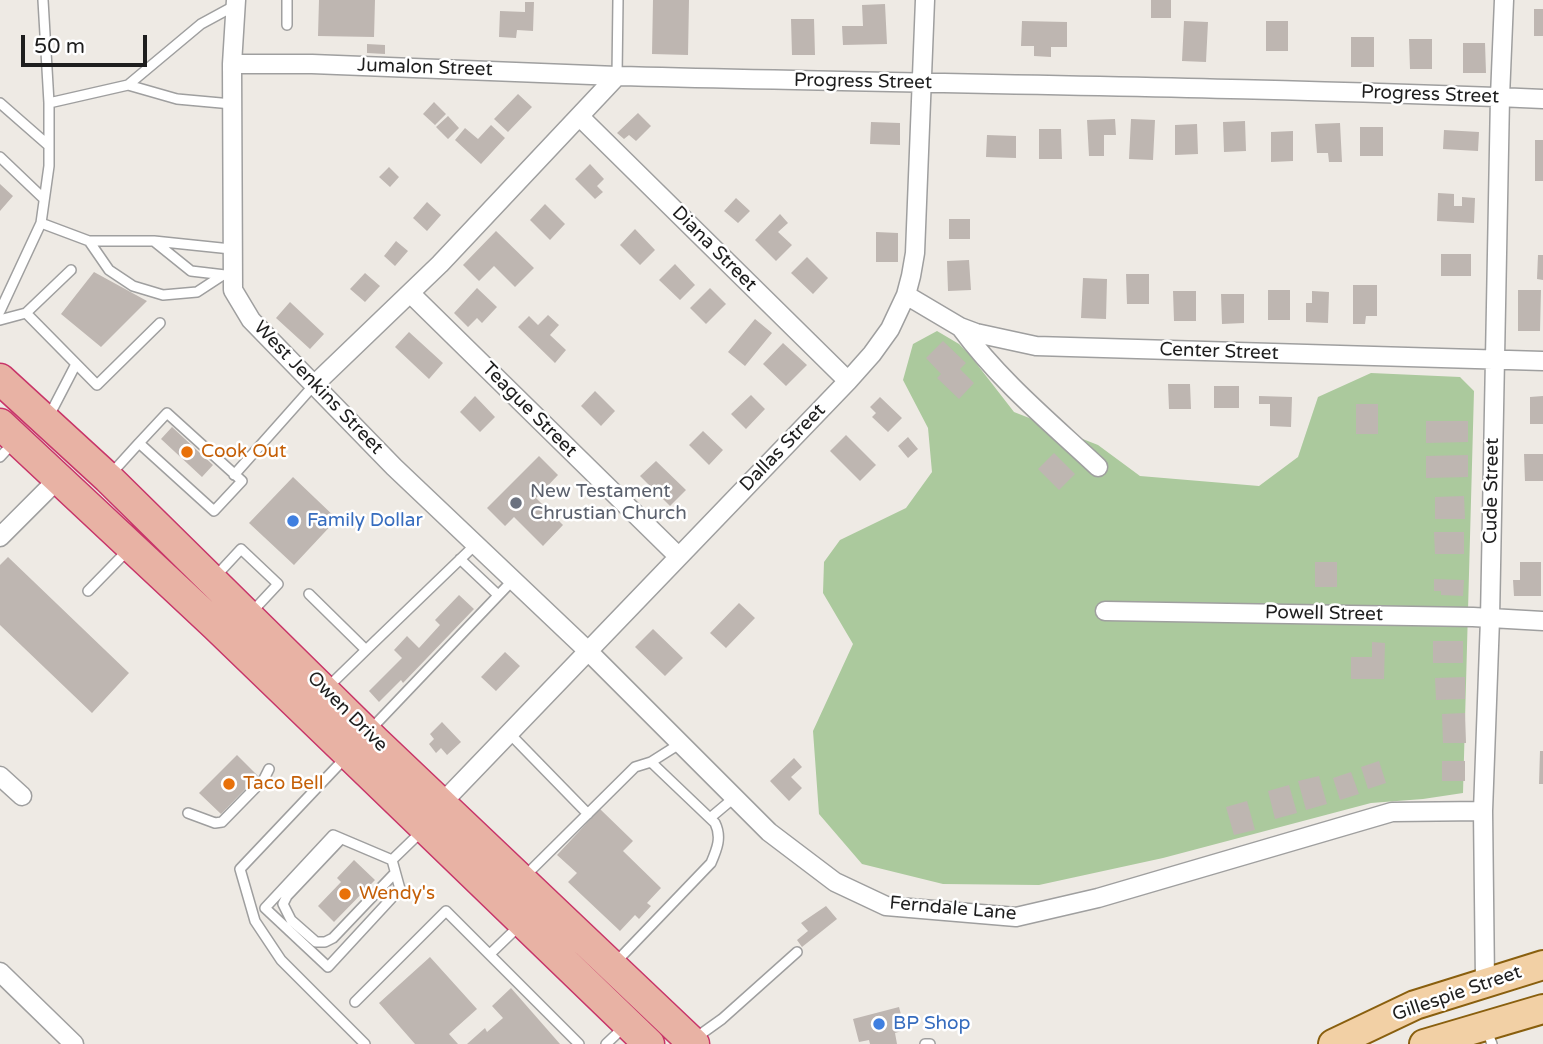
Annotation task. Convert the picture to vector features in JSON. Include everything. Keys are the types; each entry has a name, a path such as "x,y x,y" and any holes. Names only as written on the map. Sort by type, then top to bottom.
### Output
{"highway":[{"name":"Owen Drive","path":"0,379 108,478 367,733 693,1042"},
{"path":"5,441 28,435 44,440 176,562 206,576"},
{"name":"Owen Drive","path":"5,441 59,478 132,546 649,1044"},
{"path":"253,662 265,660 273,663 425,810 433,811 442,803"}],"main road":[{"name":"Gillespie Street","path":"1333,1044 1415,1005 1543,965"},
{"name":"Gillespie Street","path":"1423,1044 1488,1037 1543,1009"}],"street":[{"name":"Dallas Street","path":"442,803 848,381 890,329 906,295 915,253 925,0"},
{"name":"Cude Street","path":"1485,982 1483,811 1504,0"},
{"name":"West Jenkins Street","path":"236,3 232,64 231,249 228,275 233,290 251,320 314,385 512,581 589,652"},
{"name":"Jumalon Street","path":"232,64 312,64 617,76"},
{"name":"Progress Street","path":"617,76 1107,85 1543,99"},
{"path":"314,385 410,293 617,76"},
{"name":"Diana Street","path":"580,117 848,381"},
{"name":"Teague Street","path":"410,293 678,556"},
{"name":"Center Street","path":"906,295 960,327 1006,341 1036,346 1543,361"},
{"path":"960,327 981,356 1010,387 1098,467"},
{"path":"0,537 59,478"},
{"name":"Powell Street","path":"1105,611 1543,621"},
{"name":"Ferndale Lane","path":"589,652 769,832 835,883 886,906 1016,917 1098,898 1392,812 1483,811"},
{"path":"0,776 22,796"},
{"path":"0,972 74,1044"}],"lane":[{"path":"0,311 41,223 49,166 49,103 43,0"},
{"path":"287,0 287,25"},
{"path":"617,76 618,0"},
{"path":"49,103 128,85 201,24 236,3"},
{"path":"128,85 177,99 232,104"},
{"path":"0,103 48,145"},
{"path":"0,157 44,199"},
{"path":"41,223 89,241 154,241 231,249"},
{"path":"89,241 109,270 132,286 163,295 197,292 228,275"},
{"path":"154,241 191,271 228,275"},
{"path":"0,320 26,313 71,270"},
{"path":"26,313 97,385 160,323"},
{"path":"46,421 76,364"},
{"path":"234,475 314,385"},
{"path":"108,478 139,443 167,413 242,481 214,511 139,443"},
{"path":"325,690 475,545"},
{"path":"88,591 132,546"},
{"path":"206,576 241,549 269,575 278,584 248,616"},
{"path":"460,559 498,595"},
{"path":"367,733 512,581"},
{"path":"309,594 366,650"},
{"path":"510,734 588,814"},
{"path":"522,879 635,767 651,762 681,743"},
{"path":"348,755 240,869 255,921 281,960 365,1044"},
{"path":"612,966 712,863 718,848 719,832 710,818 651,762"},
{"path":"188,813 215,823 222,822 264,779 269,769"},
{"path":"710,818 735,797"},
{"path":"392,860 425,829"},
{"path":"252,911 265,908 333,835 392,860"},
{"path":"341,839 287,896 283,904 291,920 316,942 333,938 395,873"},
{"path":"265,908 328,967 400,889 392,860"},
{"path":"355,1002 446,911 579,1044"},
{"path":"490,954 523,923"},
{"path":"693,1042 797,952"},
{"path":"606,1044 628,1023"}],"green space":[{"path":"937,331 959,344 969,354 1014,412 1098,445 1140,476 1259,486 1298,457 1318,397 1371,373 1460,377 1474,391 1463,793 1371,803 1163,858 1039,885 943,884 862,864 819,814 813,731 853,644 823,593 824,562 840,540 906,508 932,472 928,428 903,380 913,344"}],"building":[{"path":"319,0 375,0 374,37 318,36"},
{"path":"653,0 689,0 688,55 652,54"},
{"path":"1151,0 1171,0 1171,18 1151,18"},
{"path":"525,2 534,2 533,31 517,30 516,38 499,37 500,11 525,12"},
{"path":"885,4 887,44 843,45 842,26 863,26 862,5"},
{"path":"1534,9 1543,9 1543,36 1534,36"},
{"path":"791,19 814,19 815,55 792,55"},
{"path":"1022,21 1067,22 1067,47 1051,47 1051,57 1034,56 1034,46 1021,46"},
{"path":"1184,21 1208,22 1206,62 1182,61"},
{"path":"1266,21 1288,21 1288,51 1266,51"},
{"path":"1351,37 1374,37 1374,67 1351,67"},
{"path":"1409,39 1432,39 1432,69 1410,69"},
{"path":"1463,43 1485,43 1486,73 1463,73"},
{"path":"367,44 385,45 385,54 367,53"},
{"path":"518,94 532,107 508,132 494,119"},
{"path":"434,102 446,114 435,125 423,114"},
{"path":"638,113 651,126 636,141 629,135 624,139 617,133"},
{"path":"448,116 459,128 448,139 436,127"},
{"path":"1115,119 1116,135 1104,135 1104,156 1089,156 1087,120"},
{"path":"1131,119 1155,120 1153,160 1129,159"},
{"path":"1245,121 1246,151 1224,152 1223,122"},
{"path":"871,122 900,123 900,145 870,144"},
{"path":"1340,123 1342,162 1329,162 1328,153 1317,153 1315,124"},
{"path":"1197,124 1198,154 1175,155 1175,125"},
{"path":"491,125 505,138 481,164 455,140 465,128 478,139"},
{"path":"1360,127 1383,127 1383,156 1360,156"},
{"path":"1039,129 1061,129 1062,159 1039,159"},
{"path":"1444,130 1479,132 1478,151 1443,149"},
{"path":"1293,131 1293,161 1271,162 1271,132"},
{"path":"987,135 1016,136 1016,158 986,157"},
{"path":"1535,140 1543,140 1543,181 1535,181"},
{"path":"590,164 604,179 597,186 603,192 595,199 575,179"},
{"path":"389,167 399,177 390,187 379,177"},
{"path":"0,184 13,196 0,211"},
{"path":"1438,193 1454,194 1454,206 1462,206 1462,197 1475,198 1474,223 1437,221"},
{"path":"736,198 750,211 738,223 724,211"},
{"path":"427,202 441,215 427,231 413,218"},
{"path":"545,204 565,224 550,240 530,220"},
{"path":"780,214 788,223 778,232 792,245 776,261 755,240"},
{"path":"949,219 970,219 970,239 949,239"},
{"path":"635,229 655,250 640,265 620,245"},
{"path":"496,231 534,268 515,287 494,266 479,281 463,265"},
{"path":"876,232 898,233 898,262 876,262"},
{"path":"396,241 408,251 395,266 384,256"},
{"path":"1441,254 1471,254 1471,276 1441,276"},
{"path":"1538,255 1543,255 1543,280 1537,279"},
{"path":"807,257 828,278 813,294 791,273"},
{"path":"969,260 971,290 948,291 947,261"},
{"path":"675,264 695,285 680,300 659,280"},
{"path":"94,272 147,301 101,347 61,314"},
{"path":"365,273 380,286 365,302 350,289"},
{"path":"1126,274 1149,274 1149,304 1127,304"},
{"path":"1083,278 1107,279 1106,319 1081,318"},
{"path":"1353,285 1377,285 1377,316 1366,316 1365,324 1353,324"},
{"path":"477,288 497,307 482,323 477,318 468,327 454,313"},
{"path":"710,288 726,304 706,324 690,308"},
{"path":"1268,290 1290,290 1290,320 1268,320"},
{"path":"1518,290 1541,290 1540,331 1518,331"},
{"path":"1173,291 1196,291 1196,321 1174,321"},
{"path":"1312,291 1329,292 1328,323 1306,322 1306,303 1312,303"},
{"path":"1221,294 1244,294 1244,323 1222,324"},
{"path":"290,302 324,334 310,349 276,318"},
{"path":"548,315 559,325 550,335 566,350 555,363 518,327 529,316 538,325"},
{"path":"755,319 772,333 745,366 728,352"},
{"path":"409,332 443,363 429,379 395,347"},
{"path":"943,341 966,363 960,369 974,383 959,399 937,378 941,374 926,358"},
{"path":"783,343 807,365 786,386 763,364"},
{"path":"1168,384 1190,384 1191,409 1169,409"},
{"path":"1214,386 1239,386 1239,408 1214,408"},
{"path":"595,391 615,411 601,426 581,406"},
{"path":"751,395 765,409 746,429 731,414"},
{"path":"475,396 495,417 480,432 460,412"},
{"path":"1259,396 1292,397 1291,427 1270,426 1270,404 1259,404"},
{"path":"1543,396 1543,424 1530,424 1530,397"},
{"path":"880,397 902,418 888,432 872,417 876,413 870,407"},
{"path":"1356,404 1378,404 1378,434 1356,434"},
{"path":"1426,421 1468,421 1468,442 1426,443"},
{"name":"Cook Out","path":"172,427 213,465 202,477 161,439"},
{"path":"703,431 723,450 709,465 689,445"},
{"path":"846,435 876,465 860,481 830,451"},
{"path":"908,437 918,449 908,458 898,446"},
{"path":"1054,453 1075,474 1059,490 1038,469"},
{"path":"1524,454 1543,454 1543,481 1525,481"},
{"path":"1468,455 1468,477 1426,478 1426,456"},
{"name":"New Testament Chrustian Church","path":"539,456 558,475 536,498 563,525 543,546 514,517 505,526 487,508"},
{"path":"656,461 686,490 670,506 640,476"},
{"name":"Family Dollar","path":"293,477 337,519 294,565 249,523"},
{"path":"1464,496 1465,519 1435,519 1435,497"},
{"path":"1434,532 1464,532 1464,554 1435,554"},
{"path":"8,557 129,673 92,713 0,625 0,565"},
{"path":"1315,562 1337,562 1337,587 1315,587"},
{"path":"1520,562 1541,562 1541,596 1514,596 1513,580 1520,580"},
{"path":"1434,579 1464,580 1463,596 1441,595 1441,591 1434,591"},
{"path":"459,595 474,609 403,683 401,680 379,702 369,691 402,658 394,650 407,636 419,648 440,625 435,620"},
{"path":"739,603 755,618 726,648 710,633"},
{"path":"653,629 683,658 665,676 635,647"},
{"path":"1433,641 1463,641 1463,663 1433,663"},
{"path":"1372,642 1385,643 1384,679 1351,679 1351,657 1372,657"},
{"path":"505,652 520,666 496,691 481,677"},
{"path":"1465,677 1465,699 1436,700 1435,678"},
{"path":"1465,713 1466,743 1443,743 1442,714"},
{"path":"442,722 461,742 447,755 441,748 436,753 429,744 434,739 430,734"},
{"path":"1540,751 1543,751 1543,784 1539,784"},
{"name":"Taco Bell","path":"237,755 258,776 221,814 199,793"},
{"path":"794,758 802,767 791,777 802,788 789,801 770,781"},
{"path":"1379,761 1386,783 1368,789 1361,767"},
{"path":"1442,761 1465,761 1465,781 1442,781"},
{"path":"1351,772 1359,794 1340,800 1333,778"},
{"path":"1319,776 1327,804 1306,810 1298,781"},
{"path":"1289,785 1297,813 1275,819 1268,791"},
{"path":"1247,801 1255,830 1234,835 1226,807"},
{"path":"600,809 633,841 623,851 661,888 647,903 651,906 639,919 635,915 620,931 568,882 577,873 557,855"},
{"name":"Wendy's","path":"354,860 375,880 334,922 318,906 341,882 337,878"},
{"path":"826,906 837,919 802,947 797,940 808,931 801,923"},
{"path":"430,957 477,1009 449,1034 458,1044 415,1044 379,1003"},
{"path":"511,988 560,1044 467,1044 485,1028 487,1032 503,1018 492,1006"},
{"name":"BP Shop","path":"899,1007 905,1030 895,1033 897,1044 870,1044 869,1040 859,1042 853,1019"}],"place":[{"name":"Cook Out","path":"187,452"},
{"name":"New Testament Chrustian Church","path":"516,503"},
{"name":"Family Dollar","path":"293,521"},
{"name":"Taco Bell","path":"229,784"},
{"name":"Wendy's","path":"345,894"},
{"name":"BP Shop","path":"879,1024"}]}
